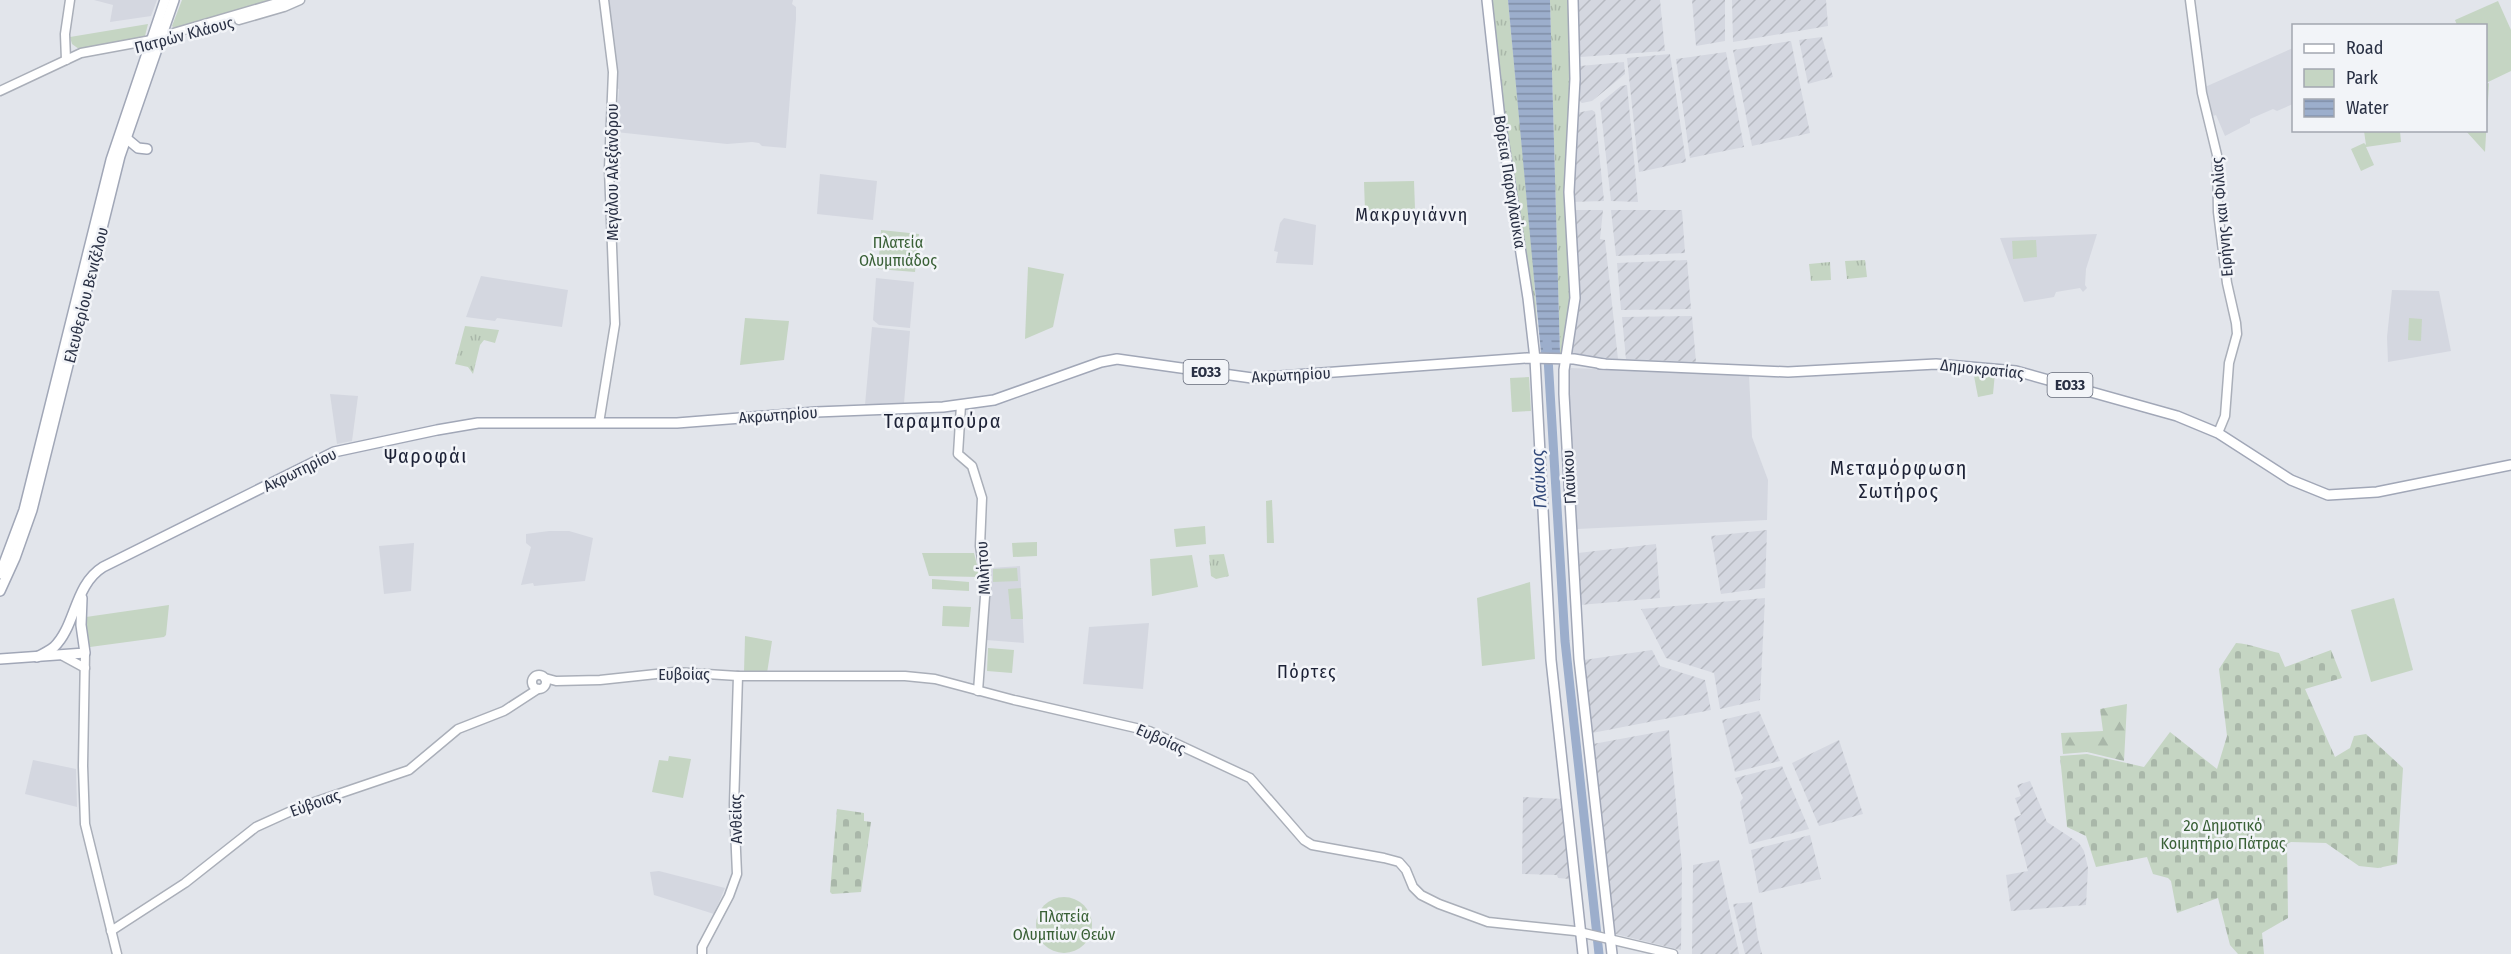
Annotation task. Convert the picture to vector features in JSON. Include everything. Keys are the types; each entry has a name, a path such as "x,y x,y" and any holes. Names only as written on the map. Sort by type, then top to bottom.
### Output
{"main road":[{"path":"66,60 65,34 70,0"},
{"name":"Ελευθερίου Βενιζέλου","path":"0,591 15,558 32,510 126,138 165,0"},
{"name":"Ελευθερίου Βενιζέλου","path":"0,574 24,510 103,190 155,42 174,0"},
{"name":"Πατρών Κλάους","path":"155,42 287,0"},
{"name":"Πατρών Κλάους","path":"0,91 81,53 155,42 284,8 300,0"},
{"name":"Μεγάλου Αλεξάνδρου","path":"599,423 613,344 614,285 609,169 613,72 604,0"},
{"name":"Βόρεια Παραγλαύκια","path":"1487,0 1500,119 1538,361"},
{"name":"Γλαύκου","path":"1573,0 1575,80 1569,192 1575,298 1562,361 1578,641 1612,954"},
{"name":"Ειρήνης και Φιλίας","path":"2190,0 2199,80 2217,155 2220,226 2227,283 2237,334 2229,363 2224,416 2218,433"},
{"path":"126,138 135,147 147,149"},
{"name":"Ακρωτηρίου","path":"83,590 92,576 103,567 334,452 461,425 677,423 816,412 920,409 961,405 1001,398 1112,360 1128,359 1252,378 1505,361 1562,361"},
{"name":"Γλαύκου","path":"1538,361 1551,660 1583,933 1583,954"},
{"name":"Δημοκρατίας","path":"1562,361 1788,372 1833,371 1915,364 1988,367 2021,372 2177,416 2218,433 2291,480 2328,495 2377,492 2511,465"},
{"name":"Μιλήτου","path":"961,405 958,454 972,466 982,498 981,550 986,583 978,691"},
{"path":"83,590 81,628 85,653 83,684 84,816 117,954"},
{"name":"ΕΟ33","path":"37,657 52,648 62,636 83,590"},
{"path":"66,625 76,624 81,628"},
{"path":"62,636 60,648 63,656 85,668"},
{"path":"3,658 85,653"},
{"name":"Ευβοίας","path":"540,684 556,681 608,680 675,672 738,676 920,677 1142,729 1202,758 1239,772 1260,787 1307,842 1323,848 1396,861 1403,866 1416,891 1439,904 1493,923 1583,933 1673,954"},
{"name":"Ανθείας","path":"702,954 702,947 729,896 736,877 734,810 738,676"},
{"name":"Εύβοιας","path":"111,931 185,883 256,827 300,807 409,770 458,729 502,712 540,684"}],"shaded area":[{"path":"94,0 157,0 151,16 110,22 113,5"},
{"path":"608,0 793,0 792,4 796,7 796,19 786,148 762,146 752,142 727,144 616,132 619,89 616,88 616,59"},
{"path":"1578,0 1660,0 1665,51 1580,57"},
{"path":"1692,0 1725,0 1725,41 1696,46"},
{"path":"1732,0 1826,0 1828,26 1733,42"},
{"path":"1822,37 1833,77 1808,84 1799,40"},
{"path":"1791,41 1810,133 1752,146 1733,50"},
{"path":"2292,48 2292,104 2277,111 2273,109 2250,119 2250,123 2225,136 2216,115 2213,116 2205,87"},
{"path":"1726,52 1744,147 1690,158 1676,59"},
{"path":"1670,54 1686,162 1639,172 1627,58"},
{"path":"1624,62 1625,74 1592,101 1582,103 1579,101 1580,66"},
{"path":"1627,85 1638,202 1611,201 1600,103 1621,86"},
{"path":"1592,110 1595,112 1604,201 1571,202 1576,113"},
{"path":"820,174 877,181 873,220 817,214"},
{"path":"1574,210 1603,210 1600,239 1605,240 1618,359 1571,355 1579,302"},
{"path":"1611,210 1682,210 1685,253 1616,256"},
{"path":"1284,218 1316,225 1313,265 1276,263 1278,252 1274,251 1280,223"},
{"path":"2097,234 2086,269 2085,285 2087,288 2083,292 2080,288 2056,292 2054,297 2024,302 2000,238"},
{"path":"1687,260 1691,309 1621,310 1617,263"},
{"path":"481,276 568,290 562,327 497,318 495,321 466,317"},
{"path":"876,278 914,282 910,328 879,325 873,320"},
{"path":"2392,290 2439,291 2451,351 2388,362 2387,337"},
{"path":"1692,316 1696,362 1626,359 1622,317"},
{"path":"872,327 910,331 904,403 865,405"},
{"path":"1571,368 1749,375 1752,437 1768,480 1767,520 1577,529 1569,386"},
{"path":"330,394 358,396 352,441 337,444"},
{"path":"1767,530 1765,588 1721,594 1711,536"},
{"path":"569,531 593,538 585,581 534,586 533,583 521,585 531,547 526,543 526,534"},
{"path":"414,543 411,591 384,594 379,546"},
{"path":"1656,544 1660,598 1580,605 1578,553"},
{"path":"1020,566 1024,643 986,640 990,585 988,568"},
{"path":"1765,598 1760,700 1720,709 1714,673 1666,658 1641,609"},
{"path":"1149,623 1143,689 1083,684 1089,627"},
{"path":"1652,650 1660,666 1705,680 1711,710 1592,733 1584,660"},
{"path":"1759,711 1780,761 1735,772 1722,720"},
{"path":"1669,730 1682,866 1681,950 1615,934 1593,744"},
{"path":"1839,740 1863,814 1819,826 1792,763"},
{"path":"33,760 76,769 77,807 25,794"},
{"path":"1782,766 1809,829 1749,844 1740,802 1743,798 1735,778"},
{"path":"2030,781 2047,822 2079,843 2084,851 2088,868 2086,905 2011,911 2006,875 2028,871 2014,818 2021,815 2015,798 2021,796 2017,785"},
{"path":"1523,797 1562,799 1570,879 1558,878 1557,875 1522,874"},
{"path":"1810,835 1821,879 1759,893 1751,850"},
{"path":"1719,860 1739,954 1692,954 1693,865"},
{"path":"659,871 725,888 714,914 654,895 650,872"},
{"path":"1752,902 1762,954 1745,954 1733,904"}],"green space":[{"path":"182,0 274,0 174,28 172,26"},
{"path":"1492,0 1508,0 1533,260 1538,337 1509,151"},
{"path":"1550,0 1569,0 1573,244 1571,295 1566,333 1560,354"},
{"path":"2498,1 2511,30 2511,71 2487,83 2487,24 2457,24 2455,20"},
{"path":"148,24 145,36 79,49 72,44 70,37"},
{"path":"2489,83 2487,118 2487,84"},
{"path":"2364,132 2400,132 2401,142 2366,147 2374,165 2361,171 2351,149 2364,143 2366,145"},
{"path":"2467,132 2486,132 2485,152"},
{"path":"1414,181 1415,209 1365,211 1364,182"},
{"name":"Πλατεία Ολυμπιάδος","path":"881,230 919,234 915,272 878,269"},
{"path":"2036,240 2037,257 2013,259 2012,241"},
{"path":"1865,260 1867,277 1847,279 1845,261"},
{"path":"1830,262 1831,280 1811,281 1809,264"},
{"path":"1028,267 1064,274 1053,327 1025,339"},
{"path":"745,318 789,321 784,360 740,365"},
{"path":"2409,318 2422,319 2421,341 2408,340"},
{"path":"465,326 499,330 495,343 484,340 480,345 473,374 468,367 455,364"},
{"path":"1973,371 1995,373 1993,394 1978,397"},
{"path":"1529,377 1531,411 1512,412 1510,378"},
{"path":"1272,500 1274,543 1267,543 1266,501"},
{"path":"1205,526 1206,544 1176,547 1174,529"},
{"path":"1037,542 1037,556 1013,557 1012,543"},
{"path":"922,553 974,553 980,577 929,576"},
{"path":"1224,554 1229,576 1216,579 1211,576 1209,555"},
{"path":"1192,555 1198,587 1152,596 1150,559"},
{"path":"1017,568 1018,581 993,582 993,569"},
{"path":"932,579 969,582 969,591 932,589"},
{"path":"1530,582 1535,659 1482,666 1477,598"},
{"path":"1021,588 1023,619 1011,619 1008,589"},
{"path":"2394,598 2413,670 2371,682 2351,610"},
{"path":"169,605 164,637 90,647 87,645 86,617"},
{"path":"943,606 971,607 969,627 942,626"},
{"path":"745,636 772,641 767,673 744,672"},
{"name":"2o Δημοτικό Κοιμητήριο Πάτρας","path":"2236,643 2279,653 2285,667 2331,650 2342,678 2305,689 2335,757 2350,748 2354,736 2366,734 2403,768 2397,864 2378,868 2359,866 2326,843 2291,842 2287,844 2288,918 2262,933 2264,954 2238,954 2230,945 2218,898 2177,913 2171,881 2153,874 2147,857 2096,867 2086,836 2067,827 2060,756 2087,754 2144,767 2170,732 2217,769 2227,736 2219,669"},
{"path":"988,648 1014,650 1012,673 987,671"},
{"path":"2127,704 2124,761 2087,752 2063,754 2061,733 2103,731 2100,709"},
{"path":"669,756 691,759 683,798 652,792 659,760 668,761"},
{"path":"837,809 864,813 864,821 871,822 861,892 832,894 830,892"},
{"name":"Πλατεία Ολυμπίων Θεών","path":"1064,897 1075,899 1084,905 1090,914 1092,925 1090,936 1084,945 1075,951 1064,953 1053,951 1044,945 1038,936 1036,925 1038,914 1044,905 1053,899"}],"water":[{"path":"1508,0 1550,0 1560,354 1541,353"}],"waterway":[{"name":"Γλαύκος","path":"1547,341 1565,641 1599,954"}],"district":[{"name":"Μακρυγιάννη","path":"1412,215"},
{"name":"Ταραμπούρα","path":"943,421"},
{"name":"Ψαροφάι","path":"426,456"},
{"name":"Μεταμόρφωση Σωτήρος","path":"1899,480"},
{"name":"Πόρτες","path":"1307,672"}]}
